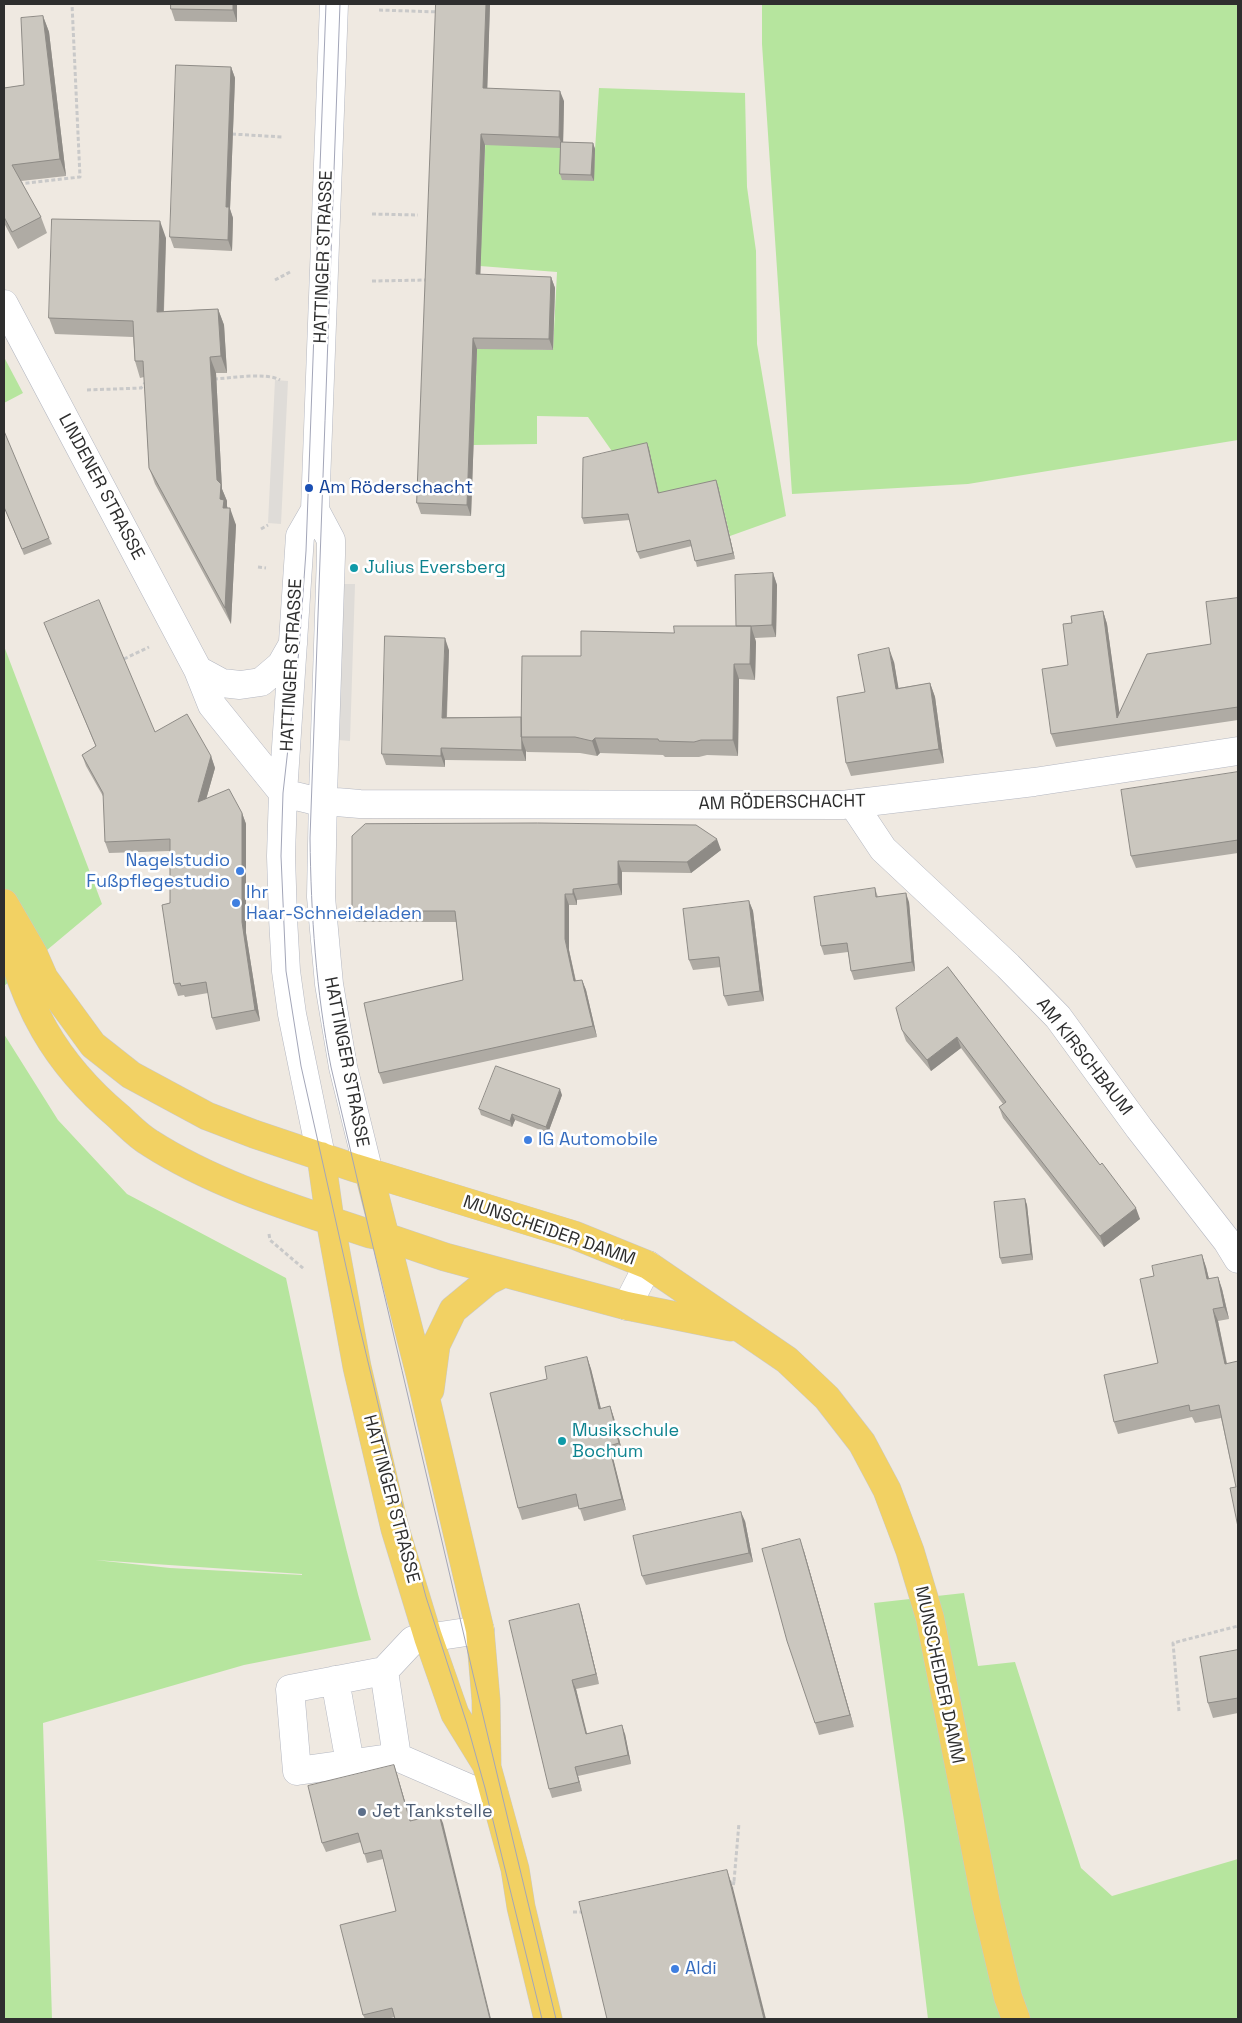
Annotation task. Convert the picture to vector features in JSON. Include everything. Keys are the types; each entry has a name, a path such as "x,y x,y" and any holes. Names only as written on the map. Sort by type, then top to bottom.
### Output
{"main road":[{"name":"HATTINGER STRASSE","path":"4,903 33,953 44,978 93,1045 131,1075 207,1116 254,1134 369,1172 480,1630 486,1700 487,1767 515,1869 548,2019"},
{"path":"4,924 15,967 33,1010 54,1047 82,1083 148,1143 220,1181 330,1220 386,1237"},
{"name":"HATTINGER STRASSE","path":"321,1156 330,1220 358,1366 395,1529 428,1637 456,1714 487,1767"},
{"name":"MUNSCHEIDER DAMM","path":"369,1172 574,1235 648,1265 787,1360 828,1398 862,1443 887,1490 910,1551 930,1618 987,1908 1008,1997 1016,2019"},
{"name":"MUNSCHEIDER DAMM","path":"386,1237 444,1256 627,1306 742,1330"},
{"name":"HATTINGER STRASSE","path":"428,1410 436,1345 453,1310 488,1281 504,1273"}],"street":[{"name":"HATTINGER STRASSE","path":"321,1156 299,1054 286,971 281,856 283,793 300,536 315,510 334,4"},
{"name":"LINDENER STRASSE","path":"4,304 198,670 212,705 283,793"},
{"name":"HATTINGER STRASSE","path":"315,510 331,540 332,577 323,802 322,897 329,984 343,1067 369,1172"},
{"path":"198,670 222,683 240,685 261,682 281,665 293,644"},
{"name":"AM RÖDERSCHACHT","path":"323,802 395,804 853,804 1034,782 1238,751"},
{"path":"283,793 323,802"},
{"name":"AM KIRSCHBAUM","path":"853,804 883,849 1008,966 1058,1017 1139,1128 1227,1241 1238,1259"},
{"path":"627,1306 648,1265"},
{"path":"480,1630 413,1640 384,1671 290,1689 298,1771 397,1757 487,1796 494,1794"},
{"path":"384,1671 397,1757"},
{"path":"335,1680 350,1763"}],"path":[{"path":"15,185 80,177 72,4"},
{"path":"379,10 440,12"},
{"path":"232,134 283,137"},
{"path":"372,214 418,215"},
{"path":"275,280 294,270"},
{"path":"372,281 425,280"},
{"path":"204,380 264,376 280,380"},
{"path":"50,391 142,388 144,383 154,383"},
{"path":"260,529 271,523"},
{"path":"124,659 154,644"},
{"path":"1179,1711 1174,1643 1238,1626"},
{"path":"733,1888 739,1823"},
{"path":"725,1883 734,1881"},
{"path":"573,1912 593,1912"}],"green space":[{"path":"762,4 1238,4 1238,440 968,484 792,494 762,44"},
{"path":"599,88 745,93 747,187 756,251 757,344 786,516 730,536 718,486 660,500 616,457 588,417 537,416 537,444 473,445 477,347 553,350 557,272 480,266 487,105 563,148 593,181"},
{"path":"4,357 23,393 4,403"},
{"path":"4,646 102,904 4,986"},
{"path":"4,1034 58,1120 127,1194 286,1278 336,1505 371,1640 244,1665 43,1723 52,2019 4,2019","holes":["95,1560 302,1574 170,1568"]},
{"path":"964,1593 978,1666 1015,1662 1081,1868 1112,1896 1238,1859 1238,2019 928,2019 904,1821 874,1603"}],"shaded area":[{"name":"Am Röderschacht","path":"275,380 288,381 281,524 268,523"},
{"path":"344,584 355,584 350,741 338,740"}],"building":[{"path":"171,4 233,4 233,10 171,9"},
{"path":"436,4 486,4 483,88 560,91 559,137 481,134 476,274 551,277 549,339 473,338 467,505 417,503"},
{"path":"43,16 60,159 12,165 41,217 12,232 4,217 4,88 24,85 21,18"},
{"path":"176,65 231,67 226,207 229,207 228,240 170,237"},
{"path":"561,142 593,143 591,175 560,174"},
{"path":"52,219 160,221 157,312 218,309 221,356 210,357 217,480 221,484 220,499 224,500 223,508 230,508 225,608 149,468 143,361 135,361 133,321 49,318"},
{"path":"4,431 49,538 22,549 4,507"},
{"path":"647,443 658,493 716,480 733,553 695,561 690,540 637,552 628,514 582,518 583,458"},
{"path":"773,573 772,625 736,626 735,575"},
{"path":"1238,598 1238,707 1051,734 1042,669 1068,665 1063,624 1072,623 1071,616 1103,611 1117,718 1147,654 1211,644 1206,602"},
{"path":"99,600 155,732 187,714 211,756 198,802 229,789 242,813 242,922 255,1010 212,1018 206,982 181,986 180,983 174,984 162,905 170,903 170,839 105,842 103,793 82,755 96,746 44,623"},
{"path":"674,626 751,626 750,664 734,664 733,740 701,740 694,742 659,741 658,739 595,738 592,741 575,737 521,737 522,656 581,656 581,631 674,633"},
{"path":"385,636 445,638 442,718 521,717 522,750 441,748 441,756 382,754"},
{"path":"889,648 896,689 930,683 939,749 846,763 837,697 865,692 858,655"},
{"path":"1238,772 1238,840 1131,856 1121,790"},
{"path":"538,823 696,825 717,839 687,862 618,861 618,884 573,889 573,894 565,894 565,939 574,981 582,980 593,1026 379,1073 364,1003 463,980 455,911 352,911 352,836 365,824"},
{"path":"875,888 876,897 906,893 912,962 851,971 847,943 821,946 814,897"},
{"path":"749,901 760,991 724,996 719,957 689,960 683,909"},
{"path":"948,967 1100,1165 1102,1163 1136,1208 1100,1236 999,1107 1006,1102 957,1037 927,1060 902,1030 896,1008"},
{"path":"496,1066 560,1089 546,1127 512,1114 510,1121 479,1109"},
{"path":"1025,1199 1031,1254 1000,1258 994,1202"},
{"path":"1202,1255 1207,1279 1218,1277 1224,1307 1213,1309 1225,1364 1238,1361 1238,1527 1230,1488 1236,1487 1219,1405 1190,1411 1189,1405 1114,1422 1104,1375 1158,1363 1140,1279 1154,1276 1152,1266"},
{"name":"Musikschule Bochum","path":"587,1357 599,1409 610,1406 619,1443 609,1446 622,1499 579,1509 576,1494 518,1508 490,1393 547,1379 545,1367"},
{"path":"741,1512 749,1553 642,1576 633,1536"},
{"path":"800,1539 850,1715 815,1723 787,1641 762,1549"},
{"path":"579,1604 596,1674 572,1680 586,1734 622,1725 628,1755 575,1767 579,1782 549,1789 509,1621"},
{"path":"1238,1650 1238,1698 1208,1703 1200,1657"},
{"path":"394,1765 410,1821 439,1814 490,2019 395,2019 392,2008 363,2015 340,1925 396,1911 381,1850 364,1854 358,1833 322,1843 308,1786"},
{"name":"Aldi","path":"727,1870 764,2019 607,2019 579,1902"}],"tram line":[{"path":"326,4 306,551 299,650 283,793 281,856 286,971 301,1066 358,1320 410,1538 426,1597 467,1724 485,1788 542,2019"},
{"path":"340,4 310,838 313,924 318,981 331,1067 556,2019"}],"place":[{"name":"Am Röderschacht","path":"309,488"},
{"name":"Julius Eversberg","path":"354,568"},
{"name":"Nagelstudio Fußpflegestudio","path":"240,871"},
{"name":"Ihr Haar-Schneideladen","path":"236,903"},
{"name":"IG Automobile","path":"528,1140"},
{"name":"Musikschule Bochum","path":"562,1441"},
{"name":"Jet Tankstelle","path":"362,1812"},
{"name":"Aldi","path":"675,1969"}]}
